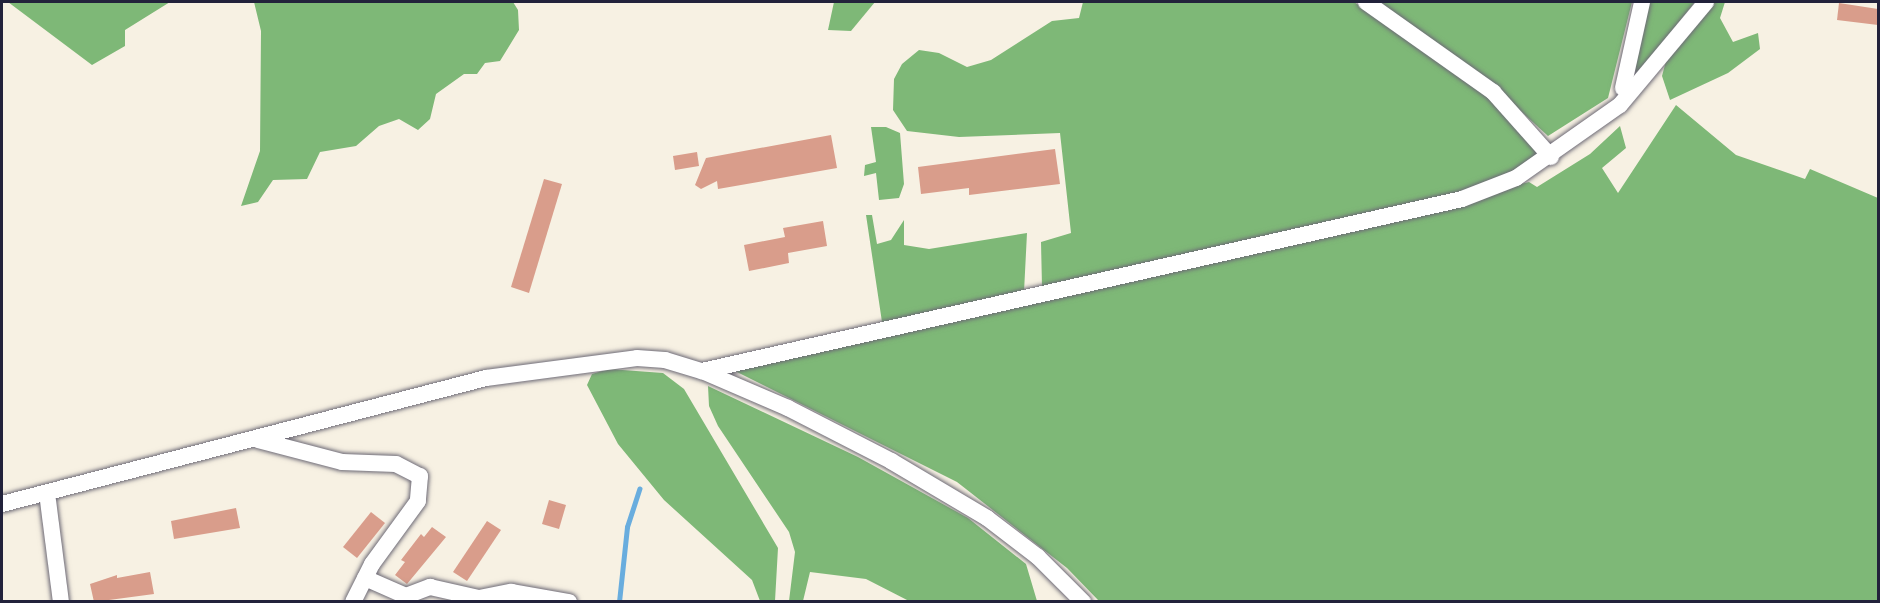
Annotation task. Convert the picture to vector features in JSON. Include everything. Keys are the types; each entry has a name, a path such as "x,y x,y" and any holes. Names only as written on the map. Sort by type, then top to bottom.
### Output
{"street":[{"path":"1366,2 1493,92 1551,157"},
{"path":"1623,88 1642,2"},
{"path":"702,371 1419,212 1516,178 1551,157 1620,105 1706,2"},
{"path":"2,504 257,440 401,400 536,369 638,358 665,360 702,371 788,408 891,460 977,512 1038,557 1083,602"},
{"path":"257,440 342,462 396,464 420,476 418,501 366,578 353,602"},
{"path":"47,493 61,602"},
{"path":"366,578 406,596 430,587 479,598 511,592 569,602"}],"green space":[{"path":"8,2 170,2 125,30 125,46 92,65"},
{"path":"254,2 513,2 518,10 519,30 500,61 485,63 477,74 464,74 436,94 430,119 418,130 399,119 379,126 356,146 320,152 307,179 273,180 258,202 241,206 260,151 261,31"},
{"path":"834,2 875,2 851,31 828,30"},
{"path":"1083,2 1354,2 1492,97 1538,151 1534,162 1465,191 1042,287 1041,242 1071,233 1060,133 959,137 907,131 893,110 894,79 902,64 919,50 939,53 967,67 991,60 1052,21 1079,18"},
{"path":"1379,2 1632,2 1608,98 1548,136 1498,90"},
{"path":"1645,2 1695,2 1638,73 1632,68"},
{"path":"1713,2 1725,2 1720,18 1733,42 1758,33 1760,49 1728,73 1670,100 1662,76 1666,61"},
{"path":"1676,105 1736,155 1805,179 1810,169 1878,198 1878,601 1099,601 1067,568 957,482 737,372 738,368 1529,182 1537,187 1590,154 1620,126 1626,148 1602,168 1618,193"},
{"path":"871,127 886,127 900,133 904,184 899,198 879,200 876,173 864,176 865,165 876,162"},
{"path":"866,215 872,215 877,244 891,240 904,220 904,245 929,249 1027,233 1024,292 882,322"},
{"path":"609,369 663,373 684,389 778,548 775,601 760,601 752,580 664,500 618,444 587,385 592,374"},
{"path":"708,386 858,457 968,518 1026,564 1037,601 909,601 866,579 810,572 803,601 789,601 795,552 789,532 718,426 709,406"}],"building":[{"path":"1839,3 1878,9 1878,25 1837,20"},
{"path":"831,135 837,168 718,189 717,181 701,189 695,185 706,158"},
{"path":"1055,149 1060,184 969,195 969,188 921,194 918,167"},
{"path":"697,152 699,166 675,170 673,156"},
{"path":"544,179 562,184 529,293 511,287"},
{"path":"823,221 827,246 788,253 789,263 749,271 744,245 785,237 783,228"},
{"path":"549,500 566,505 559,529 542,524"},
{"path":"236,508 240,528 174,539 171,521"},
{"path":"371,512 385,523 357,558 343,547"},
{"path":"487,521 501,530 467,581 453,572"},
{"path":"432,527 446,537 407,584 395,575 405,562 401,560 421,534 424,537"},
{"path":"150,572 154,594 94,602 90,584 117,575 117,578"}],"waterway":[{"path":"619,602 627,527 639,489"}]}
